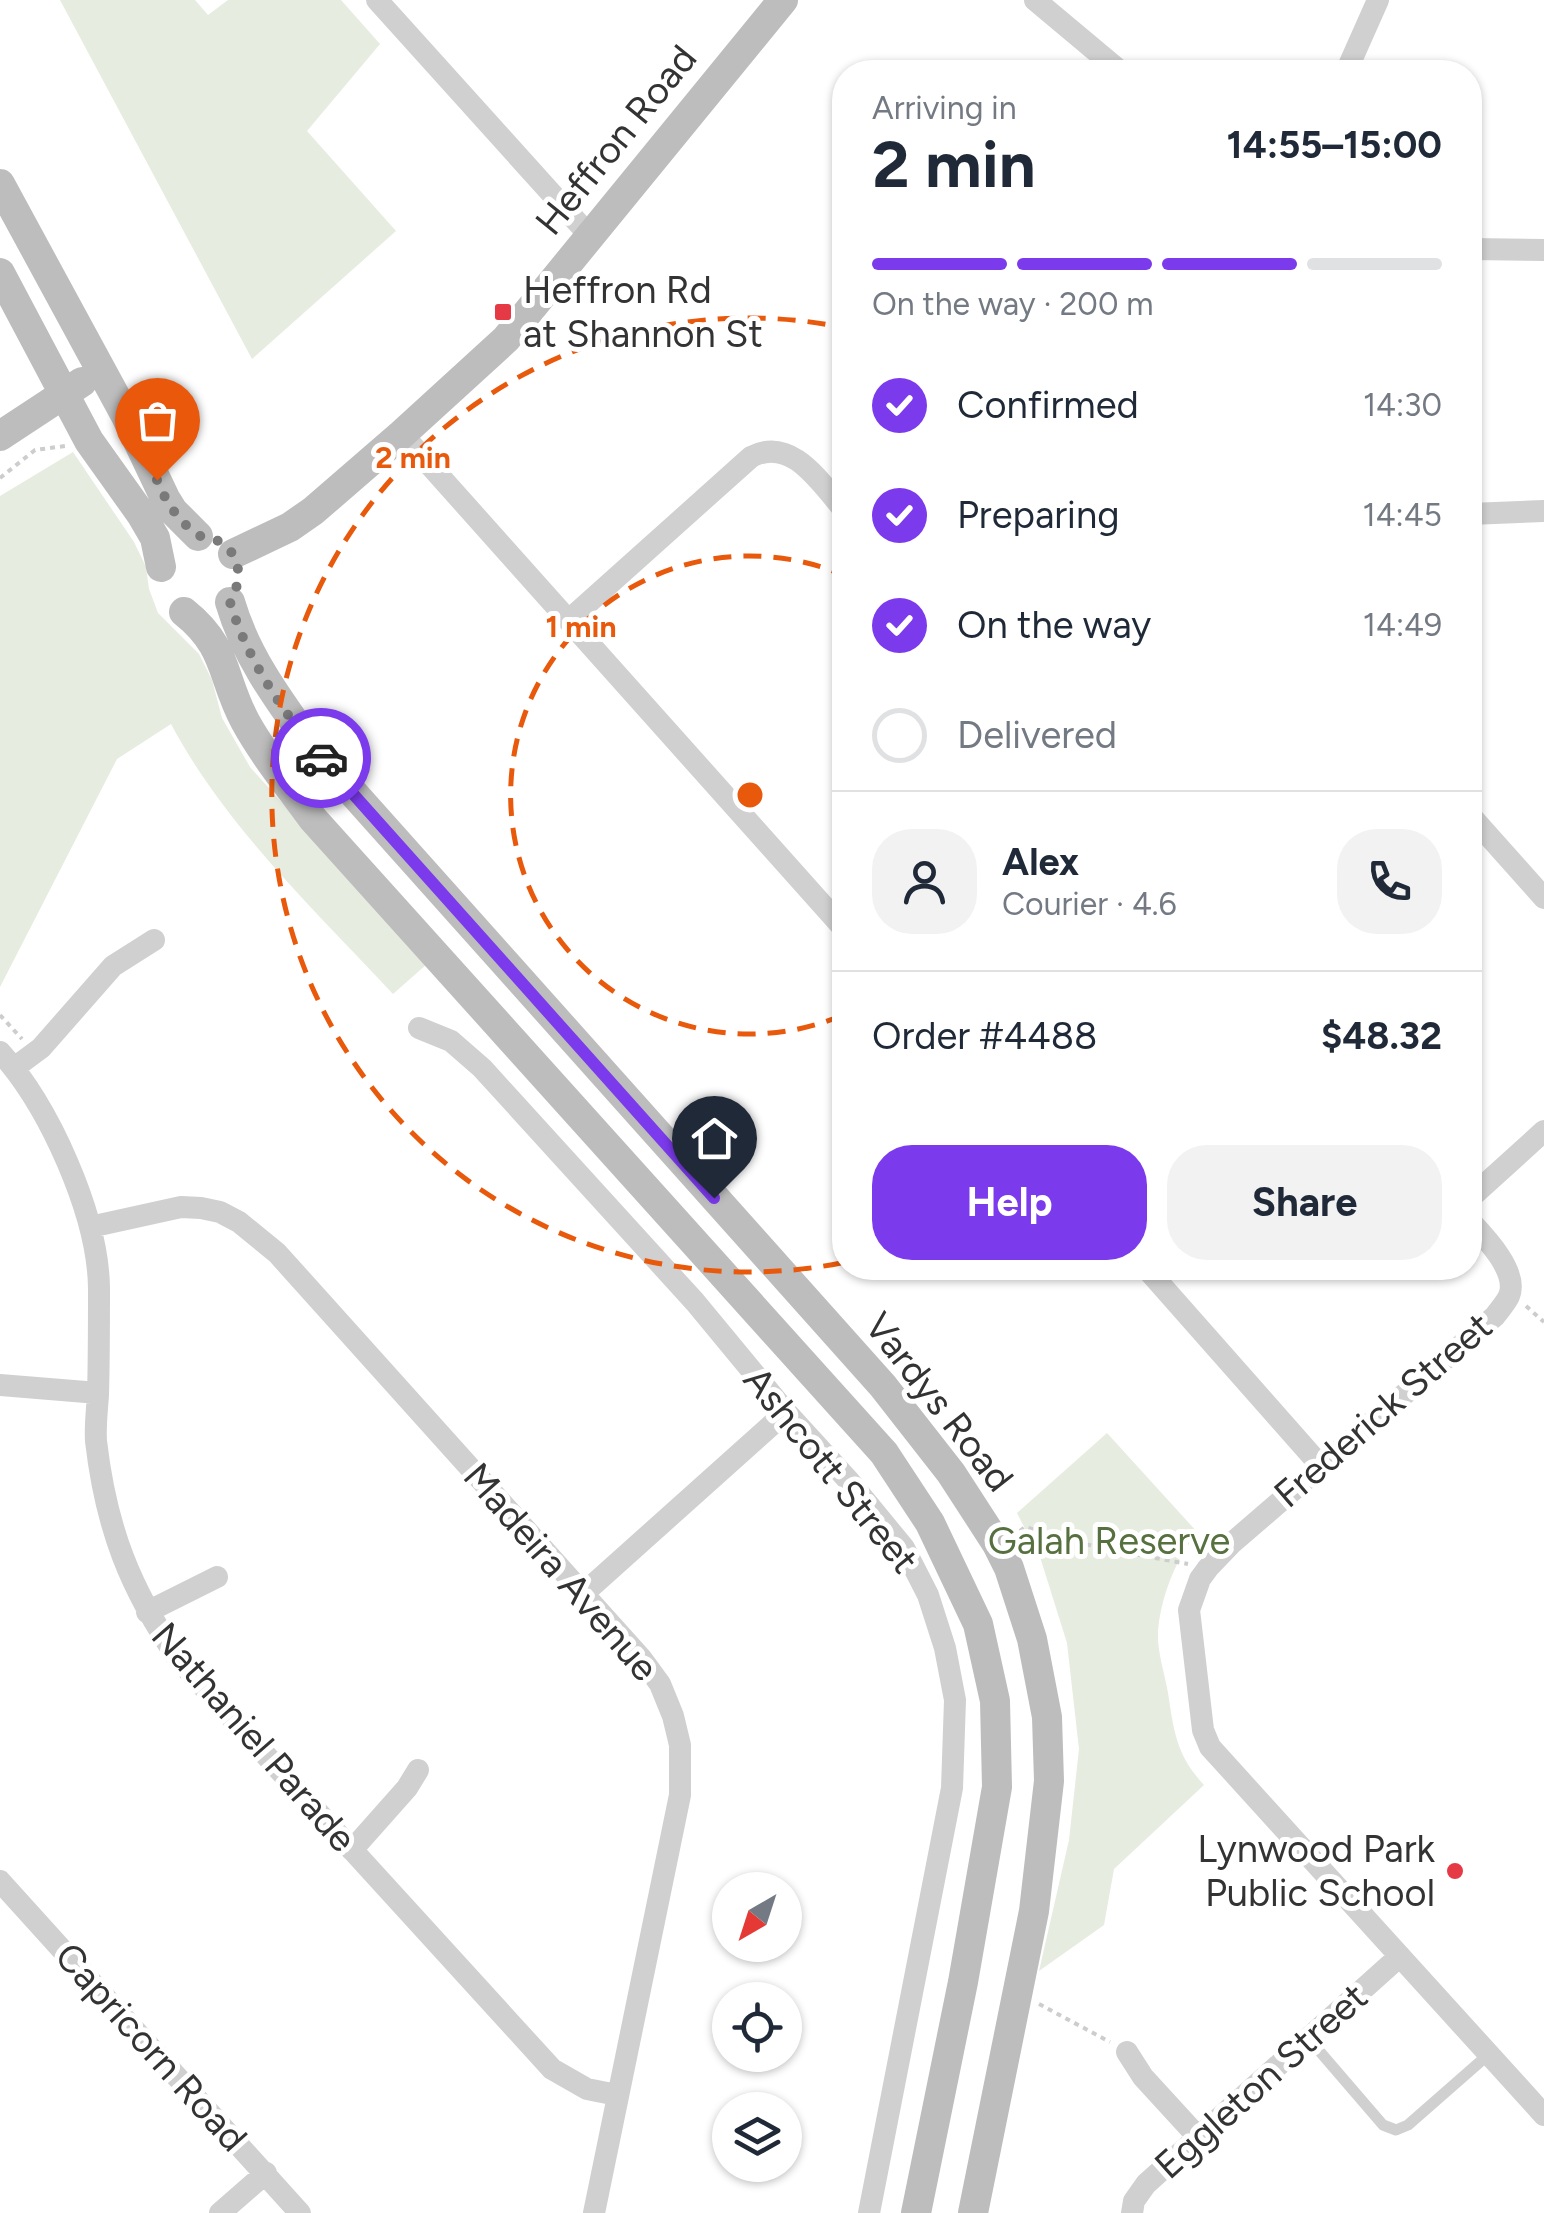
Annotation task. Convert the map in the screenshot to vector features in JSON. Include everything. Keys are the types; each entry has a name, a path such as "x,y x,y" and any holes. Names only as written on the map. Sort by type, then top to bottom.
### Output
{"main road":[{"name":"Heffron Road","path":"233,554 313,511 506,339 783,0"},
{"path":"0,184 102,370 164,498 198,536"},
{"path":"0,273 89,440 154,538 160,580 172,605 184,612 208,615 230,602 238,587 240,576 233,554 211,538 185,539 174,546 161,567"},
{"path":"0,436 102,370"},
{"name":"Vardys Road","path":"230,602 248,651 313,748 883,1386 984,1520 1008,1568 1032,1639 1047,1717 1049,1781 1034,1911 973,2213"},
{"name":"Vardys Road","path":"184,612 210,637 246,724 313,819 884,1453 930,1523 978,1624 995,1701 997,1787 963,1982 916,2213"}],"street":[{"path":"377,0 589,236"},
{"path":"1035,0 1106,60"},
{"path":"1351,60 1378,0"},
{"path":"1482,250 1544,250"},
{"path":"402,434 832,915"},
{"path":"569,620 760,452 777,451 798,460 832,497"},
{"path":"1482,514 1544,511"},
{"path":"1482,828 1544,898"},
{"path":"7,1060 41,1048 113,966 154,940"},
{"name":"Ashcott Street","path":"419,1028 451,1042 482,1068 695,1302 904,1548 928,1596 945,1648 955,1700 952,1788 869,2213"},
{"name":"Nathaniel Parade","path":"7,1060 58,1141 90,1227 99,1282 96,1436 117,1542 146,1612 179,1660 552,2069 587,2089 617,2095"},
{"path":"1482,1187 1544,1132"},
{"name":"Madeira Avenue","path":"90,1227 181,1207 201,1208 229,1217 258,1236 584,1593 660,1684 680,1745 680,1795 594,2213"},
{"name":"Frederick Street","path":"1482,1235 1500,1256 1511,1278 1510,1294 1495,1316 1232,1544 1208,1568 1189,1610 1206,1741 1544,2115"},
{"path":"1157,1280 1320,1464"},
{"path":"0,1385 98,1393"},
{"path":"584,1593 786,1412"},
{"path":"146,1612 217,1576"},
{"path":"352,1850 418,1770"},
{"name":"Capricorn Road","path":"0,1881 300,2213"},
{"name":"Eggleton Street","path":"1132,2213 1134,2201 1146,2184 1400,1956"},
{"path":"1127,2052 1198,2137"},
{"path":"220,2213 266,2173"}],"lane":[{"path":"1309,2038 1384,2125 1396,2130 1408,2125 1489,2054"}],"path":[{"path":"0,478 36,450 66,446"},
{"path":"0,1015 22,1039"},
{"path":"1020,1531 1025,1527 1100,1548 1208,1568"},
{"path":"1027,1998 1127,2052"}],"green space":[{"path":"60,0 195,0 208,15 228,0 341,0 380,44 307,131 396,231 252,359"},
{"path":"73,452 134,542 146,567 158,613 199,654 212,680 222,718 250,767 427,964 393,994 245,832 193,762 171,724 117,759 0,987 0,496"},
{"name":"Galah Reserve","path":"1107,1433 1198,1533 1169,1583 1158,1640 1178,1742 1187,1763 1204,1785 1114,1869 1104,1925 1039,1971 1069,1840 1079,1749 1067,1643 1041,1560 1017,1513"}],"way so far":[{"path":"157,480 164,498 184,523 198,536 224,544 233,554 240,576 230,602 239,631 273,691 321,758"}],"place":[{"name":"Heffron Rd at Shannon St","path":"503,312"},
{"name":"Lynwood Park Public School","path":"1455,1871"}],"route":[{"path":"321,758 714,1198"}]}
